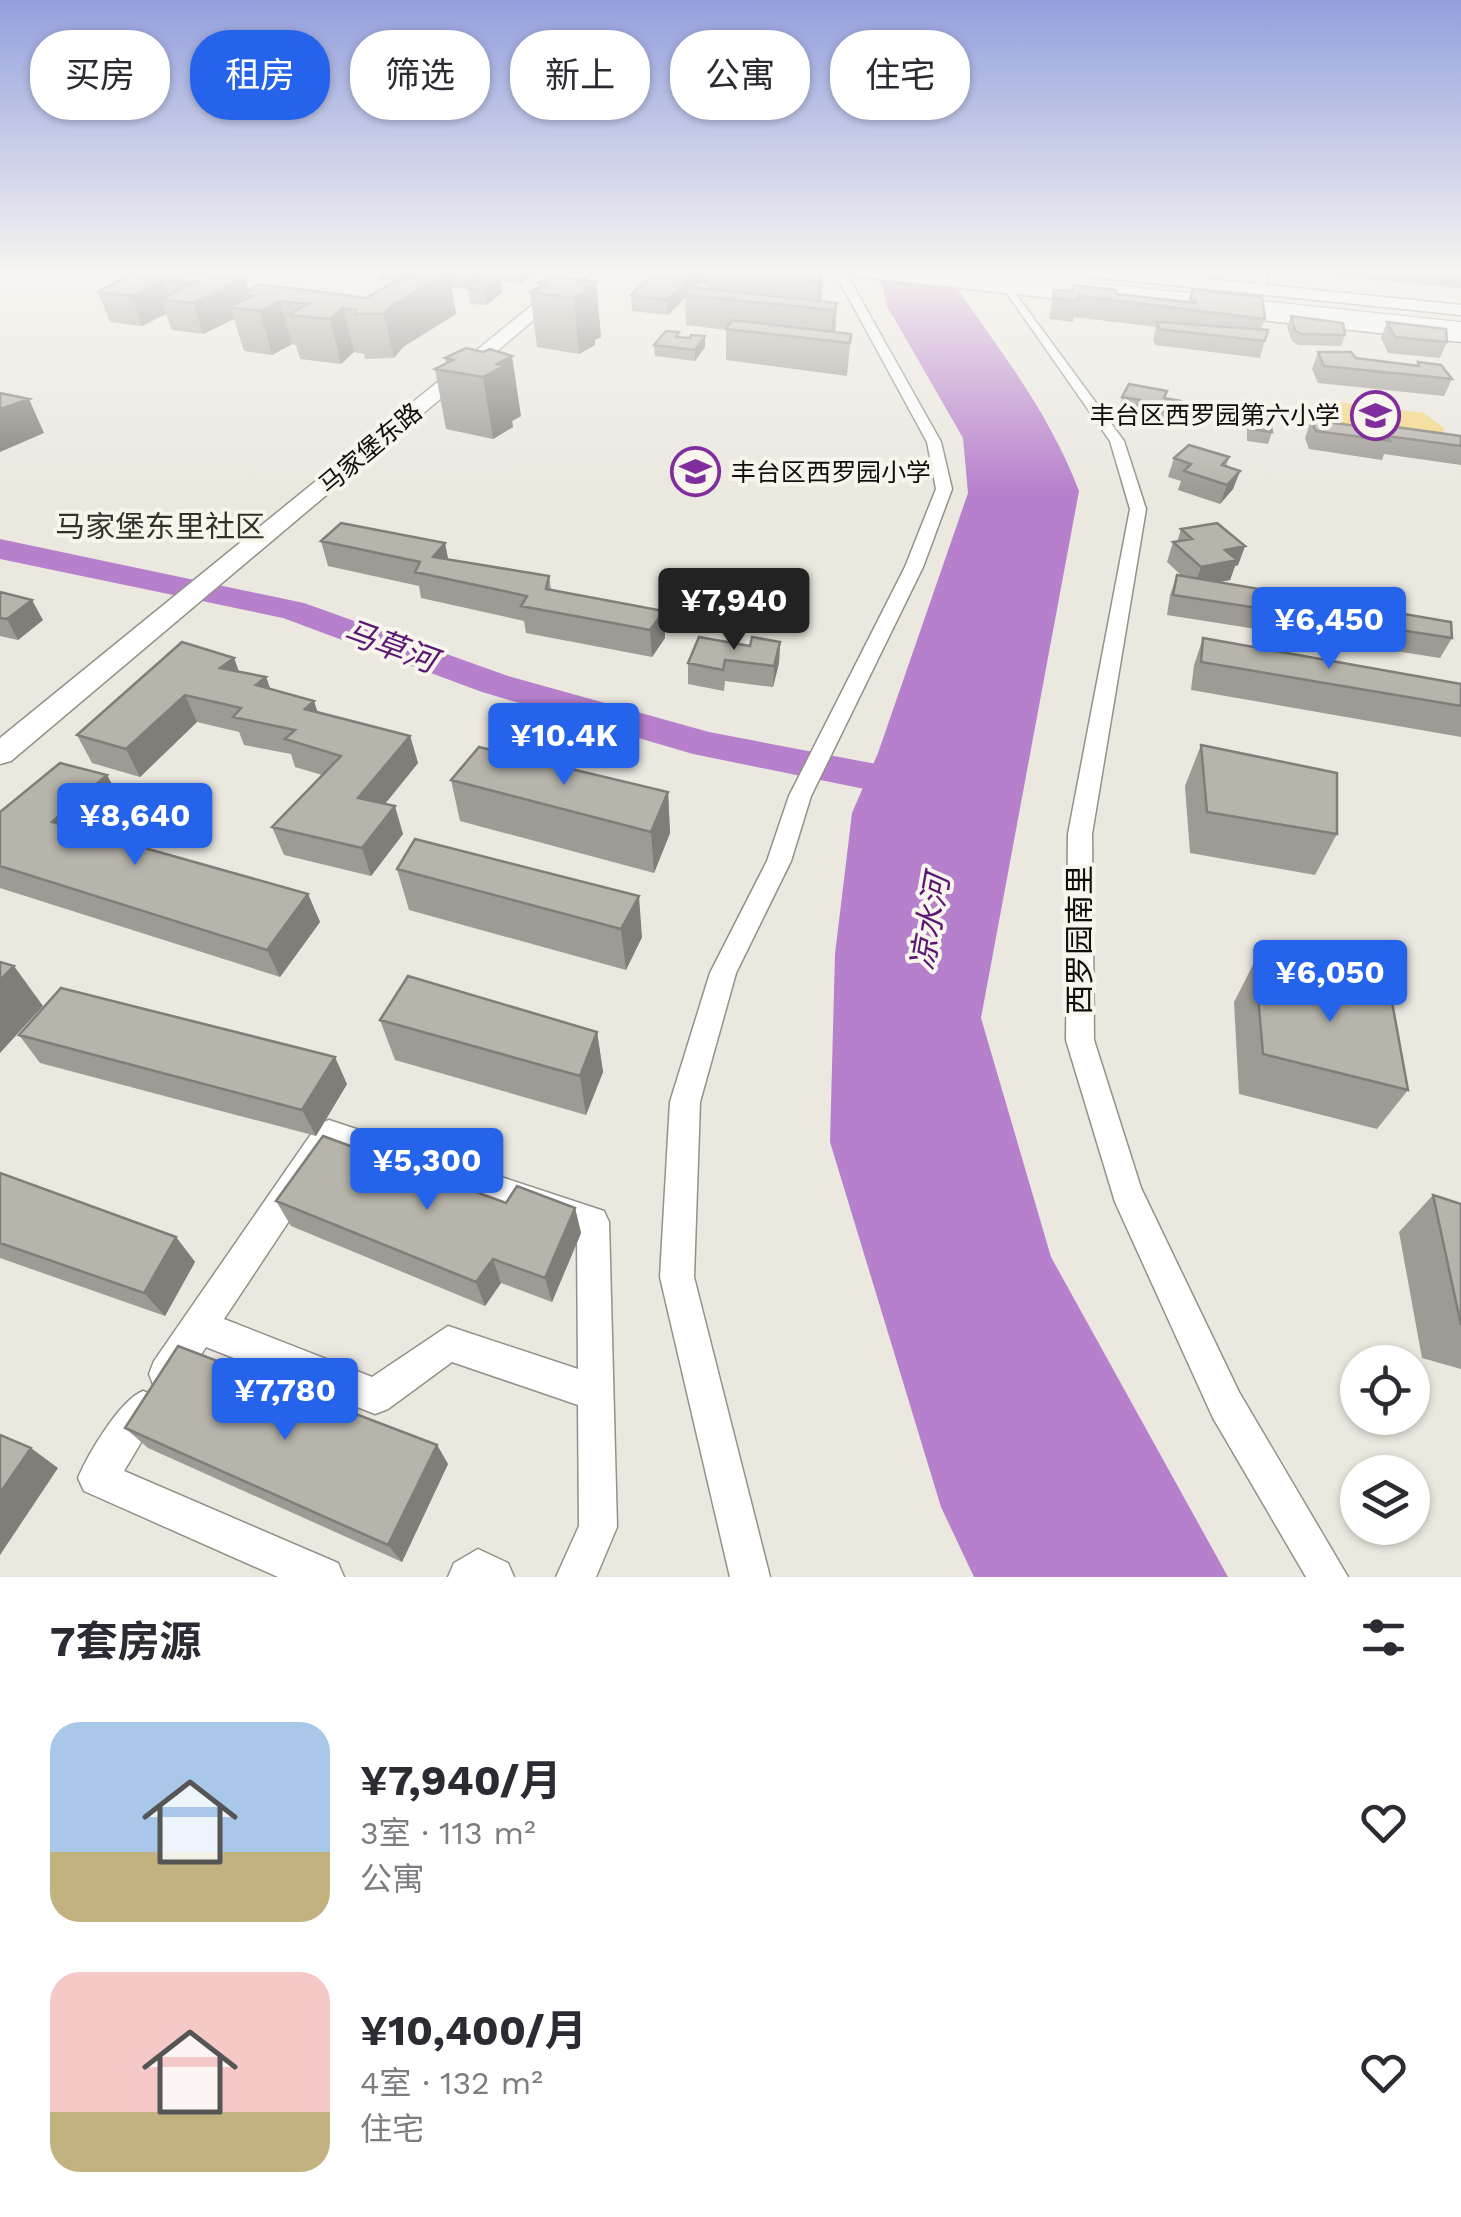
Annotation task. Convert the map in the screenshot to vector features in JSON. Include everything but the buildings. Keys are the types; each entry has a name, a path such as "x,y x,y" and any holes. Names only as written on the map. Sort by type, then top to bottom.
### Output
{"main road":[{"name":"马家堡东路","path":"241,545 476,345"},
{"name":"马家堡东路","path":"241,545 492,345"},
{"path":"0,730 144,624 241,545"},
{"path":"0,754 144,624"}],"street":[{"path":"750,1577 676,1278 684,1102 724,973 778,861 800,796 914,568 944,489 934,442 880,345"},
{"name":"西罗园南里","path":"1042,345 1116,441 1138,509 1080,834 1080,1040 1126,1191 1226,1405 1328,1577"},
{"path":"324,1577 97,1478 329,1134 594,1222 598,1527 576,1577"},
{"path":"199,1327 375,1396 448,1343 596,1393"},
{"path":"468,1577 478,1569 494,1577"}],"shaded area":[{"path":"1324,400 1424,413 1444,428 1443,435 1330,423 1307,410"}],"water":[{"name":"凉水河","path":"909,345 997,345 1052,432 1079,491 981,1018 1051,1257 1228,1577 974,1577 941,1507 830,1142 835,954 852,813 878,753 968,493 963,438"}],"waterway":[{"name":"马草河","path":"0,549 292,610 495,684 707,745 923,787"}],"place":[{"name":"丰台区西罗园第六小学","path":"1375,415"},
{"name":"丰台区西罗园小学","path":"696,472"}],"district":[{"name":"马家堡东里社区","path":"160,527"}]}
